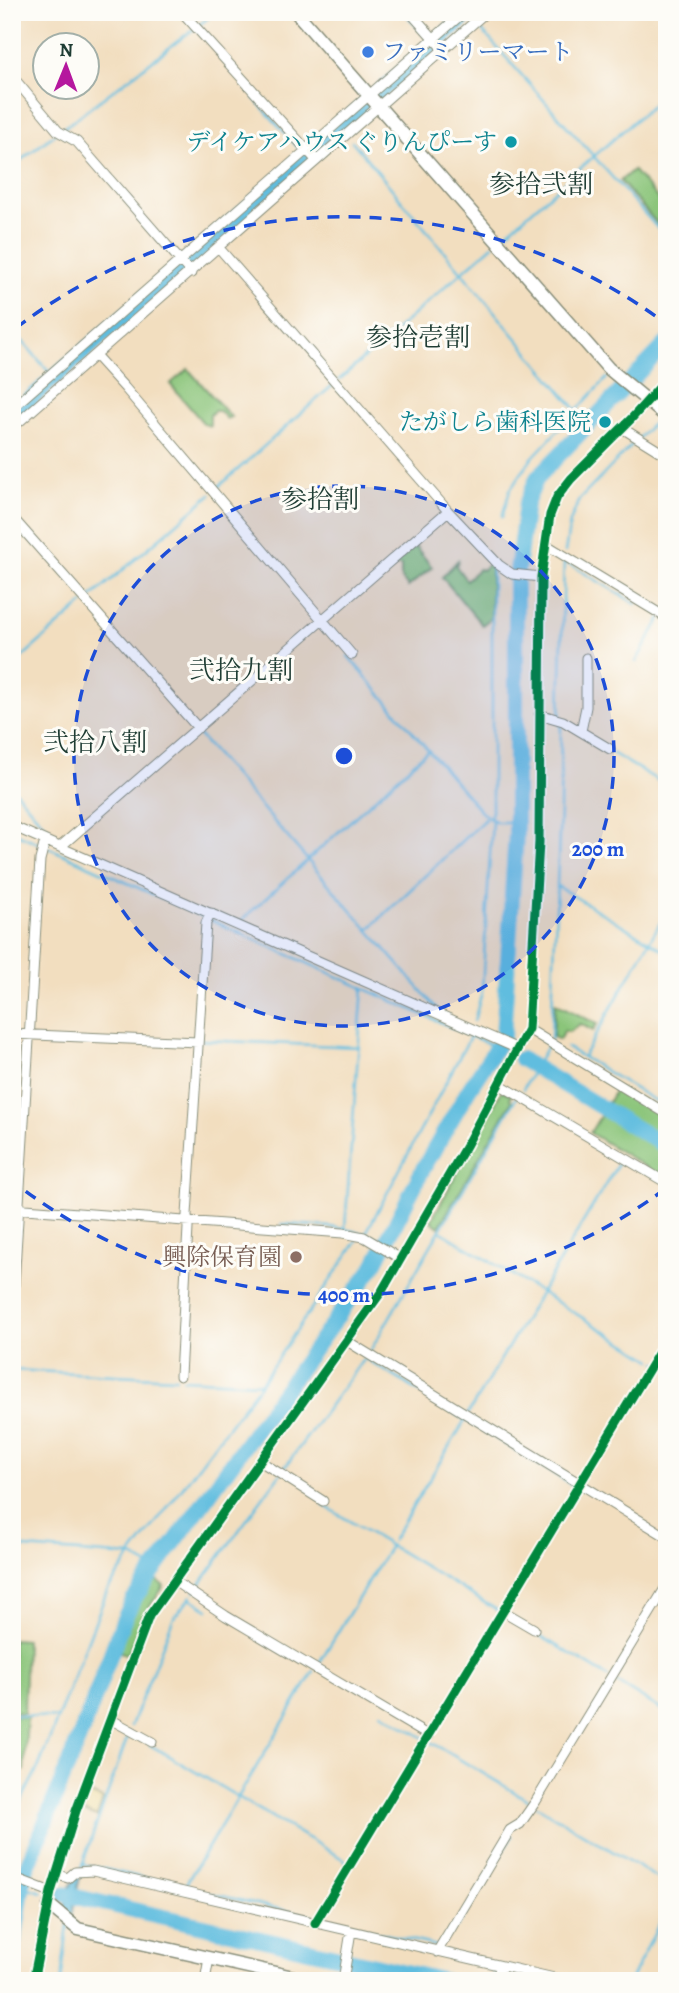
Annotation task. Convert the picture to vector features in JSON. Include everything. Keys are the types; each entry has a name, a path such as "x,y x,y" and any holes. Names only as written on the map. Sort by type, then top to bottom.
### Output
{"street":[{"path":"182,12 308,154"},
{"path":"296,12 595,353 627,386 664,415"},
{"path":"410,12 435,43"},
{"path":"14,418 95,355 185,265 219,248 308,154 373,100 435,43 464,12"},
{"path":"14,418 51,375 185,265 435,43 486,12"},
{"path":"12,76 58,131 77,142 185,265"},
{"path":"219,248 448,511 499,565 516,574 541,577"},
{"path":"95,355 352,655"},
{"path":"33,1981 50,1898 76,1811 143,1627 158,1602 382,1291 499,1084 515,1048 528,1030 539,842 541,577 550,514 557,497 571,479 667,379"},
{"path":"622,428 667,456"},
{"path":"60,847 448,511"},
{"path":"12,517 196,730"},
{"path":"545,544 667,618"},
{"path":"581,731 586,707 586,658"},
{"path":"539,714 560,720 610,749"},
{"path":"12,826 44,844 60,847 209,917 515,1048"},
{"path":"12,1318 16,1208 44,844"},
{"path":"180,1376 198,1040 209,917"},
{"path":"528,1030 667,1114"},
{"path":"12,1034 198,1040"},
{"path":"499,1084 667,1183"},
{"path":"16,1208 343,1233 358,1236 401,1259"},
{"path":"317,1920 667,1339"},
{"path":"347,1342 667,1537"},
{"path":"260,1461 323,1501"},
{"path":"174,1581 429,1735"},
{"path":"438,1948 510,1830 520,1824 536,1801 667,1585"},
{"path":"503,1611 534,1629"},
{"path":"110,1719 152,1742"},
{"path":"58,1875 68,1878 79,1871 317,1920 351,1931 438,1948 567,1981"},
{"path":"18,1879 50,1898 68,1923 78,1929 311,1981"},
{"path":"343,1981 351,1931"},
{"path":"205,1981 209,1958"},
{"path":"498,1981 500,1966"}],"green space":[{"path":"633,170 667,209 667,235 620,181"},
{"path":"283,184 213,247 206,248"},
{"path":"188,369 231,417 227,419 220,411 214,411 210,415 210,426 204,424 170,384"},
{"path":"415,546 432,567 408,587 401,578 401,566 391,566"},
{"path":"459,559 456,566 466,580 479,569 482,570 489,564 491,566 491,618 482,625 442,577"},
{"path":"555,1003 597,1024 593,1031 580,1024 569,1032 564,1031 559,1040 553,1037"},
{"path":"616,1088 667,1118 667,1141 607,1105"},
{"path":"502,1090 511,1095 512,1101 439,1227 431,1221"},
{"path":"602,1113 667,1151 667,1180 590,1133"},
{"path":"152,1577 164,1586 142,1618 128,1655 115,1650 128,1617"},
{"path":"12,1639 26,1640 24,1713 12,1712"},
{"path":"12,1716 27,1717 24,1771 12,1771"}],"sand":[{"path":"87,1793 103,1799 97,1817 83,1812"}],"water":[{"path":"76,1877 80,1877 71,1919 65,1910 66,1900 62,1896 63,1891 68,1890"}],"waterway":[{"path":"61,130 216,12"},
{"path":"404,12 433,45"},
{"path":"12,415 471,12"},
{"path":"478,26 667,239"},
{"path":"502,237 667,92"},
{"path":"254,98 301,151"},
{"path":"12,167 56,133"},
{"path":"352,141 589,425"},
{"path":"339,380 493,245"},
{"path":"12,329 49,372"},
{"path":"12,1958 24,1875 133,1600 374,1266 424,1167 503,1037 516,834 516,579 526,504 537,478 667,343"},
{"path":"502,517 510,490 532,458 607,378"},
{"path":"216,489 333,385"},
{"path":"565,552 570,522 579,500 659,417"},
{"path":"635,442 667,462"},
{"path":"89,599 211,494"},
{"path":"560,716 564,560"},
{"path":"564,561 636,604"},
{"path":"489,819 492,812 492,568"},
{"path":"12,666 84,603"},
{"path":"636,662 661,618"},
{"path":"348,656 482,813 497,822 516,822"},
{"path":"523,1089 551,1039 561,723"},
{"path":"197,733 437,1009"},
{"path":"241,921 427,751"},
{"path":"612,753 667,786"},
{"path":"12,787 51,833 50,838"},
{"path":"369,929 486,818"},
{"path":"474,1021 482,992 492,820"},
{"path":"12,832 41,844"},
{"path":"47,847 498,1048"},
{"path":"557,886 667,952"},
{"path":"583,1057 667,911"},
{"path":"345,1228 363,987"},
{"path":"366,1233 471,1035"},
{"path":"201,1040 359,1047"},
{"path":"566,1047 667,1108"},
{"path":"521,1059 667,1147"},
{"path":"369,1353 516,1098"},
{"path":"468,1414 621,1159"},
{"path":"282,1224 347,1230 384,1242"},
{"path":"440,1231 652,1360"},
{"path":"12,1819 39,1766 107,1591 259,1386 357,1241"},
{"path":"195,1591 365,1357"},
{"path":"364,1358 574,1486"},
{"path":"657,1362 667,1368"},
{"path":"12,1370 176,1378"},
{"path":"183,1379 260,1383"},
{"path":"392,1541 466,1419"},
{"path":"323,1505 500,1612"},
{"path":"319,1663 390,1546"},
{"path":"12,1547 131,1556 154,1569"},
{"path":"131,1726 173,1619 191,1596"},
{"path":"190,1598 208,1609"},
{"path":"534,1632 608,1677"},
{"path":"184,1887 314,1671"},
{"path":"614,1681 667,1713"},
{"path":"382,1713 424,1738"},
{"path":"12,1715 58,1718"},
{"path":"81,1868 129,1733"},
{"path":"429,1741 531,1802"},
{"path":"150,1745 347,1863"},
{"path":"537,1806 667,1884"},
{"path":"457,1927 512,1836"},
{"path":"82,1864 314,1917"},
{"path":"12,1883 42,1892"},
{"path":"63,1894 445,1981"},
{"path":"630,1981 667,1909"},
{"path":"320,1919 437,1946"},
{"path":"61,1981 68,1925"},
{"path":"341,1958 345,1941"},
{"path":"492,1981 495,1969"},
{"path":"562,1975 587,1981"}],"cycle path":[{"path":"33,1981 51,1892 76,1811 149,1616 382,1291 467,1144 528,1029 539,842 541,577 550,515 557,497 571,479 667,379"},
{"path":"315,1923 667,1339"}],"place":[{"name":"ファミリーマート","path":"368,52"},
{"name":"デイケアハウス ぐりんぴーす","path":"511,142"},
{"name":"たがしら歯科医院","path":"605,422"},
{"name":"興除保育園","path":"296,1257"}],"district":[{"name":"参拾弐割","path":"541,184"},
{"name":"参拾壱割","path":"418,337"},
{"name":"参拾割","path":"320,499"},
{"name":"弐拾九割","path":"241,670"},
{"name":"弐拾八割","path":"95,742"}]}
